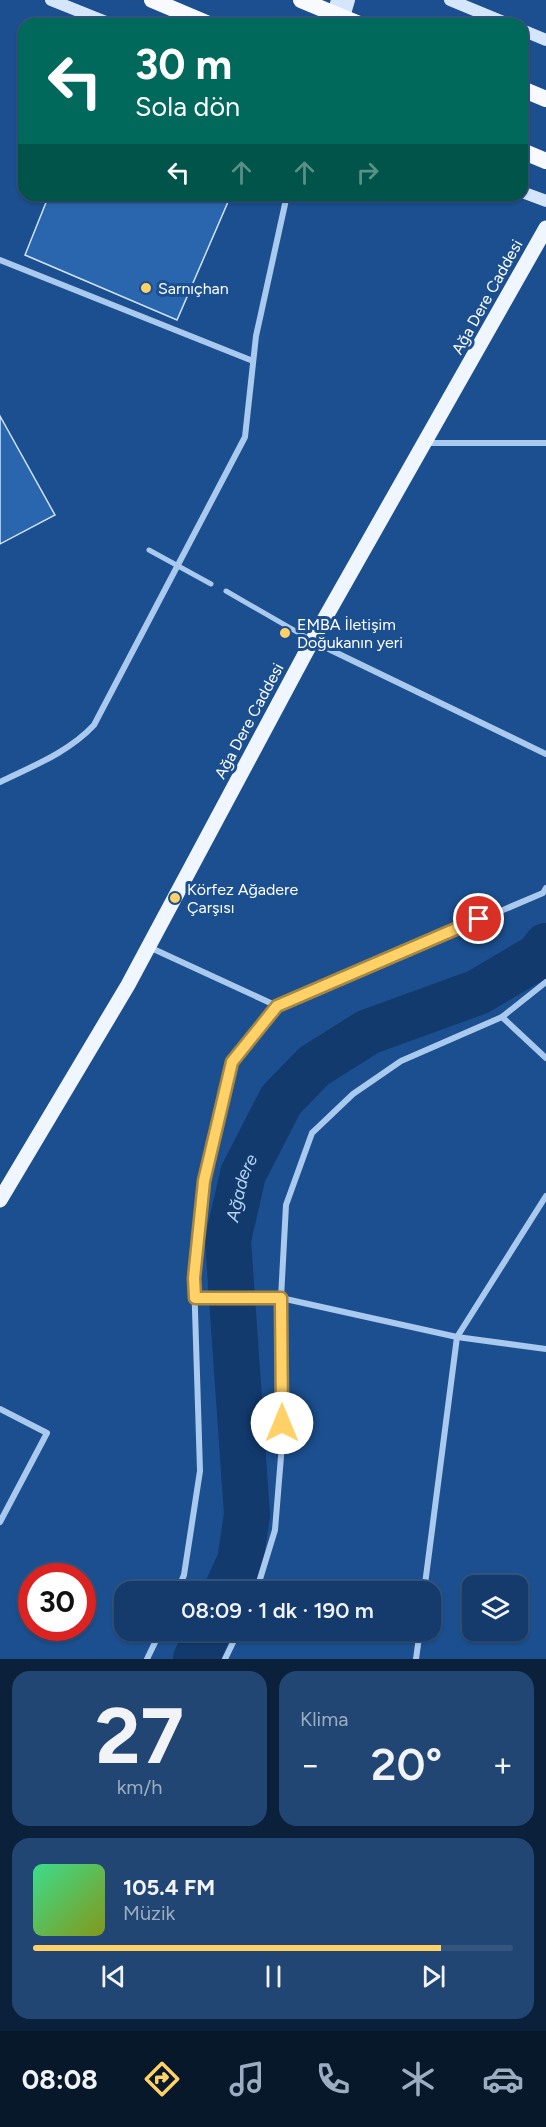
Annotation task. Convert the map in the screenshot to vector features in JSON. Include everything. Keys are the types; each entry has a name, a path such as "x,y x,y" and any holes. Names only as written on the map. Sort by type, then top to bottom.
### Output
{"highway":[{"path":"152,0 195,18"},
{"path":"301,0 344,18"},
{"path":"528,92 546,99"},
{"path":"528,154 546,161"}],"main road":[{"path":"51,0 96,18"},
{"path":"332,18 337,0"},
{"path":"344,18 349,0"},
{"path":"450,0 494,18"},
{"path":"528,32 546,40"},
{"path":"528,194 546,201"},
{"name":"Ağa Dere Caddesi","path":"0,1200 128,985 312,641 546,228"}],"street":[{"path":"0,782 80,740 94,724 245,436 256,336 286,201"},
{"path":"0,260 253,361"},
{"path":"426,443 546,444"},
{"path":"148,550 211,584"},
{"path":"226,591 312,641 546,754"},
{"path":"182,1581 201,1471 194,1278 204,1181 232,1062 277,1006 543,892 546,888"},
{"path":"149,946 277,1006"},
{"path":"259,1581 275,1530 282,1444 280,1298 286,1205 312,1133 353,1094 401,1061 502,1017 546,982"},
{"path":"502,1017 546,1058"},
{"path":"425,1581 457,1337 546,1196"},
{"path":"196,1298 280,1298 457,1337 546,1349"},
{"path":"0,1409 47,1433 0,1522"},
{"path":"147,1659 156,1641"},
{"path":"225,1659 234,1641"},
{"path":"416,1659 418,1641"}],"building":[{"name":"Sarnıçhan","path":"47,201 228,201 177,320 25,255"},
{"path":"0,416 55,515 0,544"}],"waterway":[{"name":"Ağadere","path":"231,1581 240,1561 247,1515 228,1240 243,1174 281,1100 314,1066 368,1032 478,992 539,956 546,946"},
{"name":"Ağadere","path":"196,1659 204,1641"}],"place":[{"name":"Sarnıçhan","path":"146,288"},
{"name":"EMBA İletişim Doğukanın yeri","path":"285,633"},
{"name":"Körfez Ağadere Çarşısı","path":"175,898"}],"route":[{"path":"282,1423 281,1298 195,1298 194,1278 204,1181 232,1062 277,1006 479,919"}]}
